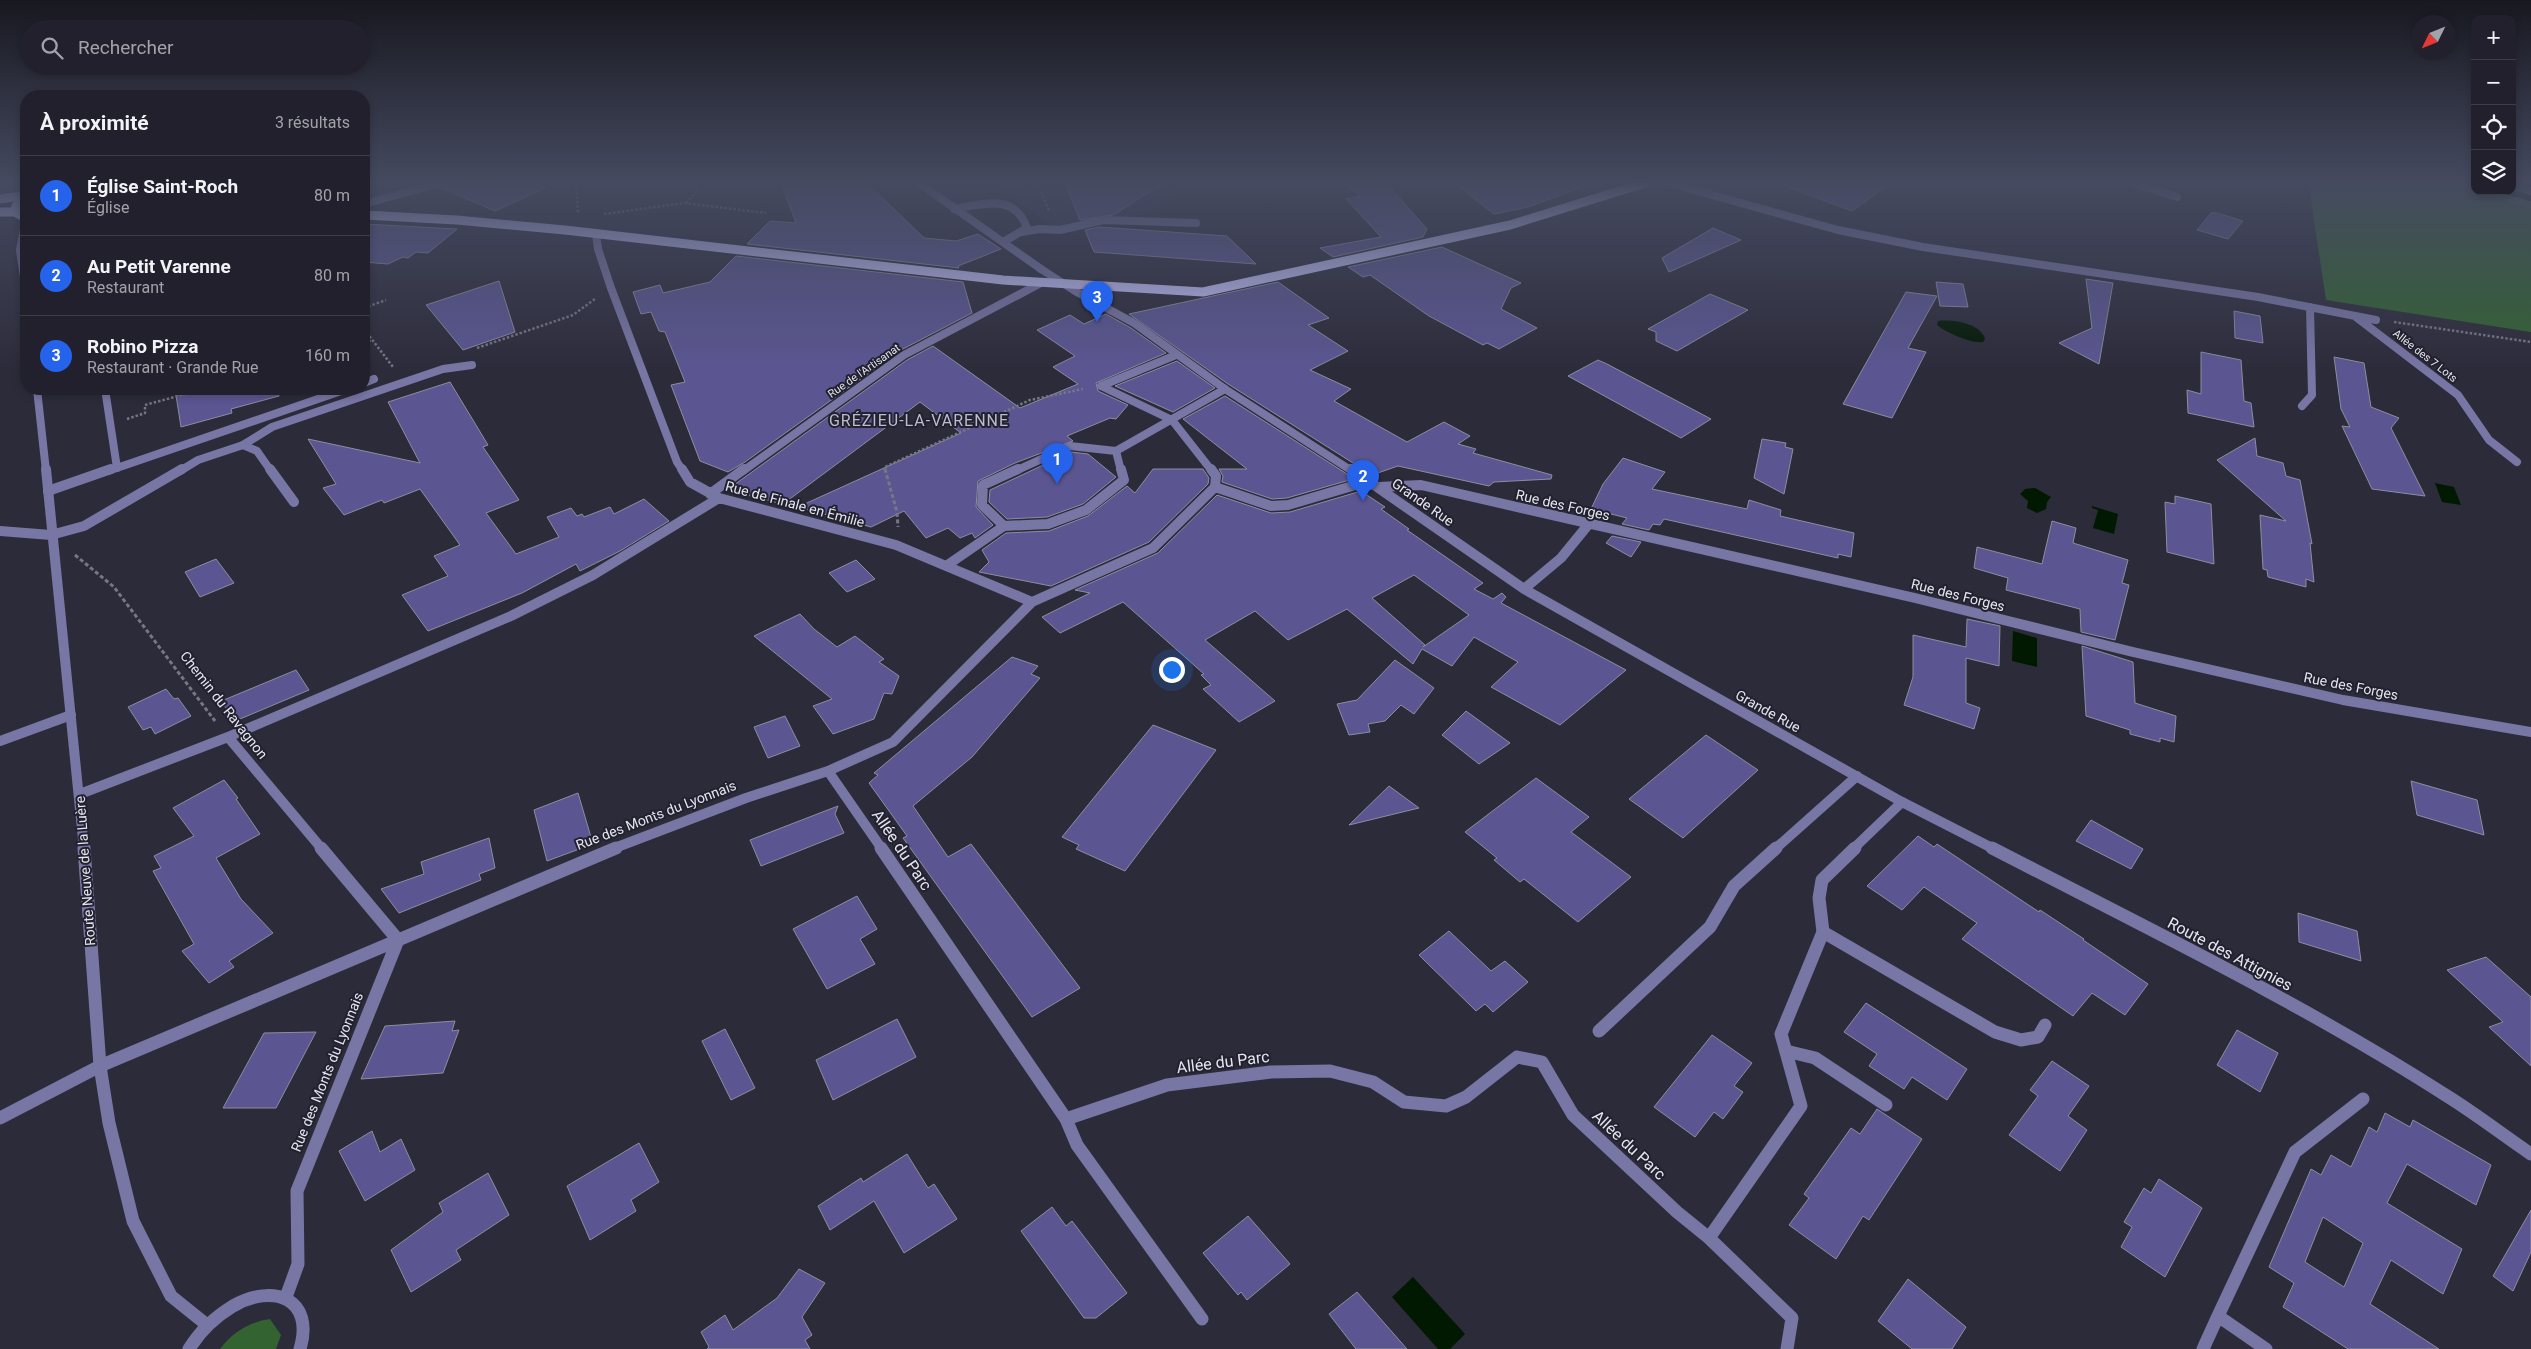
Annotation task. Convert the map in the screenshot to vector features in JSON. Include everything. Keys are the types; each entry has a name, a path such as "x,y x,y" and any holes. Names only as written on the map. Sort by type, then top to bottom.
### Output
{"main road":[{"path":"704,246 1040,283 1203,292 1413,246"}],"street":[{"name":"Rue de Finale en Émilie","path":"598,246 611,288 677,462 690,482 714,496 896,545 1032,602"},
{"name":"Grande Rue","path":"1008,246 1062,284 1134,323 1176,355 1378,487 1524,589 1902,802"},
{"path":"1918,246 2310,307 2376,320"},
{"name":"Rue de l'Artisanat","path":"80,794 228,737 511,616 593,575 714,496 904,355 1040,283"},
{"path":"2302,406 2312,395 2310,307"},
{"name":"Allée des 7 Lots","path":"2355,316 2458,395 2489,440 2517,462"},
{"path":"1101,386 1176,355"},
{"path":"370,394 442,369 472,365"},
{"path":"370,381 374,379"},
{"path":"1101,386 1172,420 1216,476 1215,487 1271,506 1288,505 1369,481"},
{"path":"1004,526 982,505 983,485 1070,446 1116,451 1226,389"},
{"name":"Route Neuve de la Luère","path":"38,395 80,794 100,1066 109,1123 133,1221 171,1296 207,1325"},
{"path":"106,395 117,468"},
{"path":"48,491 330,395"},
{"path":"0,531 51,535 84,526 198,460 243,445 282,424 366,395"},
{"path":"243,445 257,451 294,502"},
{"path":"946,566 1004,526 1048,524 1086,510 1124,480 1116,451"},
{"name":"Rue des Forges","path":"1378,487 1421,485 1588,525 1915,598 2124,650 2343,700 2531,732"},
{"name":"Rue des Monts du Lyonnais","path":"286,1297 298,1264 297,1191 398,940 574,864 746,798 828,771 893,742 1032,602 1153,548 1215,487"},
{"path":"1524,589 1561,558 1588,525"},
{"path":"0,741 71,716"},
{"name":"Chemin du Ravagnon","path":"228,737 398,940"},
{"name":"Allée du Parc","path":"828,771 1066,1119 1167,1085 1271,1072 1330,1071 1373,1082 1404,1102 1446,1106 1466,1097 1517,1057 1542,1062 1573,1115 1677,1212 1709,1238 1792,1318 1788,1349"},
{"path":"1599,1031 1710,927 1734,886 1857,776"},
{"path":"1709,1238 1801,1106 1782,1034 1822,932 1819,898 1822,880 1902,802"},
{"name":"Route des Attignies","path":"1902,802 2152,930 2323,1022 2447,1096 2531,1154"},
{"path":"1822,932 1995,1032 2021,1040 2038,1037 2045,1025"},
{"path":"0,1118 100,1066 398,940"},
{"path":"1786,1051 1814,1058 1886,1105"},
{"path":"2203,1349 2295,1152 2363,1099"},
{"path":"1066,1119 1078,1145 1202,1319"},
{"path":"189,1349 207,1325 242,1301 273,1294 286,1297 301,1310 305,1330 300,1349"},
{"path":"2218,1316 2266,1349"}],"path":[{"path":"370,306 386,300"},
{"path":"2376,320 2531,342"},
{"path":"370,337 396,371 374,379"},
{"path":"896,545 899,516 885,479 885,467 1030,400 1101,386"},
{"path":"111,423 145,413 145,405 182,395"},
{"name":"Chemin du Ravagnon","path":"51,535 114,587 228,737"}],"green space":[{"path":"2318,246 2531,246 2531,332 2326,300"},
{"path":"270,1319 281,1335 276,1349 220,1349 230,1338 248,1325"}],"shaded area":[{"path":"1938,321 1965,323 1978,329 1985,339 1983,342 1978,342 1959,337 1937,325"},
{"path":"2435,483 2454,487 2461,505 2442,502"},
{"path":"2035,488 2051,497 2047,502 2046,509 2037,513 2027,508 2028,501 2020,494 2025,489"},
{"path":"2092,506 2118,514 2114,534 2093,528 2098,510 2092,508"},
{"path":"2013,631 2037,638 2037,667 2012,661"},
{"path":"1413,1277 1465,1334 1450,1349 1438,1349 1392,1297"}],"building":[{"path":"370,246 437,246 428,253 416,252 408,258 403,257 388,264 370,262"},
{"path":"764,246 996,246 1001,249 958,266 959,268"},
{"path":"1092,246 1237,246 1256,264 1094,252"},
{"path":"1331,246 1383,246 1333,257 1320,248"},
{"path":"1682,246 1728,246 1669,272 1662,258"},
{"path":"1442,247 1521,283 1511,288 1501,309 1537,328 1499,349 1487,343 1483,345 1429,316 1370,275 1363,277 1348,267"},
{"path":"736,256 963,282 972,313 901,350 745,462 728,472 700,461 671,385 685,382 665,332 659,331 651,312 641,314 633,292 660,285 663,293 710,282"},
{"path":"2086,279 2113,283 2099,364 2059,343 2092,328"},
{"path":"499,281 515,332 463,350 426,305"},
{"path":"1278,282 1329,318 1308,325 1348,351 1310,370 1351,389 1334,401 1407,442 1444,422 1470,436 1458,444 1476,449 1473,453 1552,475 1551,479 1494,482 1489,486 1398,466 1372,475 1228,384 1129,314"},
{"path":"1936,282 1963,284 1968,307 1940,306"},
{"path":"1906,292 1937,296 1908,348 1926,352 1892,418 1843,404"},
{"path":"1710,294 1748,310 1677,351 1656,341 1656,332 1648,329"},
{"path":"2234,311 2260,316 2263,343 2235,338"},
{"path":"1106,314 1131,328 1166,353 1096,383 1098,391 1128,405 1116,419 1110,418 1067,436 1073,441 1015,463 978,481 976,507 993,525 975,538 972,533 960,538 948,528 926,538 904,511 871,527 798,507 961,433 920,402 783,504 727,490 907,360 933,346 1020,408 1078,384 1053,367 1075,356 1037,330 1070,315 1084,324"},
{"path":"2201,352 2241,360 2244,401 2251,403 2254,427 2188,413 2187,390 2201,394"},
{"path":"2334,357 2364,363 2371,407 2399,418 2391,428 2425,496 2372,489 2342,426 2350,427 2341,409"},
{"path":"1598,360 1711,419 1681,438 1568,376"},
{"path":"1177,361 1215,388 1173,412 1115,386"},
{"path":"450,382 488,445 483,447 519,500 486,513 516,554 559,537 547,517 571,508 577,516 582,514 584,517 610,507 614,514 644,499 669,521 620,551 580,571 576,564 522,593 428,631 402,595 448,576 434,556 460,545 420,489 384,503 382,500 344,515 323,488 336,484 308,439 420,463 388,402"},
{"path":"176,395 279,395 231,409 232,413 181,427"},
{"path":"1225,396 1353,479 1287,498 1272,499 1222,482 1223,476 1219,469 1247,469 1183,419"},
{"path":"2255,438 2257,456 2283,463 2286,476 2300,480 2312,544 2310,543 2314,582 2306,579 2306,587 2268,577 2267,570 2263,569 2260,515 2286,521 2217,460"},
{"path":"1762,439 1786,443 1785,447 1793,449 1784,494 1754,478"},
{"path":"1071,452 1088,454 1116,477 1083,504 1047,517 1007,519 989,502 990,490"},
{"path":"1623,458 1665,472 1652,489 1747,509 1749,500 1781,510 1780,516 1854,533 1851,557 1838,554 1838,558 1664,519 1660,525 1653,524 1649,530 1622,524 1627,518 1591,509 1603,484"},
{"path":"1153,469 1203,469 1209,478 1208,484 1149,542 1051,586 979,572 989,562 982,550 1006,533 1049,531 1088,516 1127,486 1135,493"},
{"path":"1361,491 1385,507 1381,509 1409,529 1407,530 1483,583 1474,589 1493,599 1502,593 1506,597 1501,603 1626,670 1560,725 1491,687 1518,662 1474,637 1452,666 1422,649 1413,664 1347,609 1288,640 1255,611 1205,640 1275,701 1239,722 1203,689 1211,685 1201,675 1204,674 1123,602 1060,633 1042,617 1090,593 1075,590 1158,553 1217,495 1271,513 1290,512","holes":["1414,575 1469,615 1423,647 1425,645 1372,598"]},
{"path":"2175,496 2211,504 2214,564 2167,552 2165,502 2175,504"},
{"path":"2052,521 2076,528 2073,543 2128,560 2122,583 2129,585 2115,640 2081,632 2080,609 2006,590 2008,578 1974,568 1977,547 2042,564"},
{"path":"1612,536 1641,542 1631,557 1606,543"},
{"path":"216,559 234,583 200,597 185,572"},
{"path":"856,560 875,579 847,592 829,573"},
{"path":"800,614 814,629 837,647 855,636 884,659 879,662 899,676 892,694 884,693 874,719 833,734 813,706 832,699 754,636"},
{"path":"1967,619 2000,626 1999,666 1966,658 1966,703 1980,708 1974,729 1904,705 1913,677 1913,635 1966,647"},
{"path":"2082,646 2133,662 2135,703 2176,716 2174,742 2160,738 2160,742 2130,734 2130,730 2086,716"},
{"path":"1012,657 1038,666 1031,674 1040,678 972,757 913,806 948,857 971,844 1080,988 1032,1017 903,838 907,836 869,783 878,775 874,773"},
{"path":"1395,660 1434,688 1414,714 1401,705 1385,721 1368,724 1370,732 1349,735 1337,704 1357,700"},
{"path":"296,670 309,690 240,719 219,702"},
{"path":"166,689 174,699 178,698 191,716 155,734 151,727 143,730 128,707"},
{"path":"1466,711 1510,743 1479,764 1442,735"},
{"path":"785,716 800,746 768,758 754,727"},
{"path":"1153,725 1216,750 1125,871 1076,849 1079,845 1062,837"},
{"path":"1706,735 1758,770 1683,838 1629,799"},
{"path":"1536,778 1589,817 1571,832 1631,877 1578,922 1524,879 1520,882 1494,860 1497,858 1465,832"},
{"path":"224,780 238,798 236,799 260,834 216,858 241,899 273,933 229,961 234,967 209,983 182,951 194,944 153,871 161,868 154,856 194,836 173,808"},
{"path":"2411,781 2477,800 2484,835 2417,815"},
{"path":"1389,786 1419,808 1349,825"},
{"path":"578,793 593,844 547,861 534,810"},
{"path":"838,806 835,814 844,833 761,866 750,840"},
{"path":"2091,820 2143,849 2131,869 2076,841"},
{"path":"1918,836 1934,847 1937,844 2039,912 2040,910 2148,984 2125,1015 2092,993 2073,1016 1962,939 1977,923 1924,887 1902,910 1867,886"},
{"path":"489,838 495,868 479,874 481,880 399,913 381,889 424,874 421,862"},
{"path":"857,896 877,929 860,939 875,964 827,989 793,929"},
{"path":"2298,913 2357,931 2361,961 2299,942"},
{"path":"1449,931 1491,971 1505,961 1528,982 1493,1012 1485,1004 1476,1011 1419,955"},
{"path":"2486,957 2531,997 2531,1066 2489,1027 2503,1022 2447,970"},
{"path":"1866,1003 1967,1069 1947,1100 1912,1077 1904,1089 1869,1066 1877,1054 1844,1032"},
{"path":"897,1019 916,1057 833,1100 816,1060"},
{"path":"455,1021 452,1031 459,1030 443,1073 361,1079 385,1026"},
{"path":"725,1029 755,1088 731,1100 702,1041"},
{"path":"2237,1030 2278,1053 2260,1092 2217,1065"},
{"path":"316,1032 276,1108 223,1108 264,1033"},
{"path":"1712,1035 1752,1063 1734,1086 1743,1092 1723,1119 1714,1112 1695,1137 1654,1107"},
{"path":"2052,1061 2089,1086 2068,1116 2087,1130 2060,1171 2009,1135 2038,1096 2030,1090"},
{"path":"1877,1109 1922,1139 1869,1220 1863,1216 1836,1259 1789,1225 1809,1198 1804,1194 1851,1128 1860,1134"},
{"path":"2385,1113 2410,1127 2413,1120 2491,1165 2476,1205 2407,1164 2387,1203 2462,1249 2443,1294 2391,1260 2370,1304 2439,1349 2348,1349 2283,1307 2294,1283 2269,1267 2311,1169 2321,1175 2331,1155 2351,1167 2369,1127 2377,1132","holes":["2323,1217 2363,1243 2344,1287 2305,1262"]},
{"path":"372,1131 380,1152 401,1139 415,1170 365,1201 339,1151"},
{"path":"639,1143 659,1182 631,1200 636,1211 590,1240 567,1186"},
{"path":"907,1154 928,1188 934,1184 957,1219 904,1253 874,1201 830,1230 818,1206 861,1178 863,1182"},
{"path":"488,1173 509,1215 456,1250 461,1260 411,1292 391,1250 443,1212 439,1203"},
{"path":"2159,1179 2202,1208 2165,1277 2121,1247 2132,1227 2124,1222 2144,1188 2151,1193"},
{"path":"1052,1207 1066,1226 1072,1221 1127,1293 1096,1318 1084,1318 1021,1231"},
{"path":"2531,1210 2531,1252 2513,1291 2493,1276"},
{"path":"1248,1216 1290,1264 1247,1300 1241,1292 1238,1295 1203,1253"},
{"path":"799,1269 825,1283 802,1317 812,1335 805,1340 810,1349 707,1349 709,1347 701,1332 725,1315 733,1330 777,1298"},
{"path":"1908,1279 1966,1327 1952,1349 1912,1349 1878,1321"},
{"path":"1357,1292 1407,1349 1356,1349 1329,1314"}],"place":[{"name":"Robino Pizza","path":"1097,322"},
{"name":"Église Saint-Roch","path":"1057,484"},
{"name":"Au Petit Varenne","path":"1363,501"}],"district":[{"name":"GRÉZIEU-LA-VARENNE","path":"919,420"}]}
